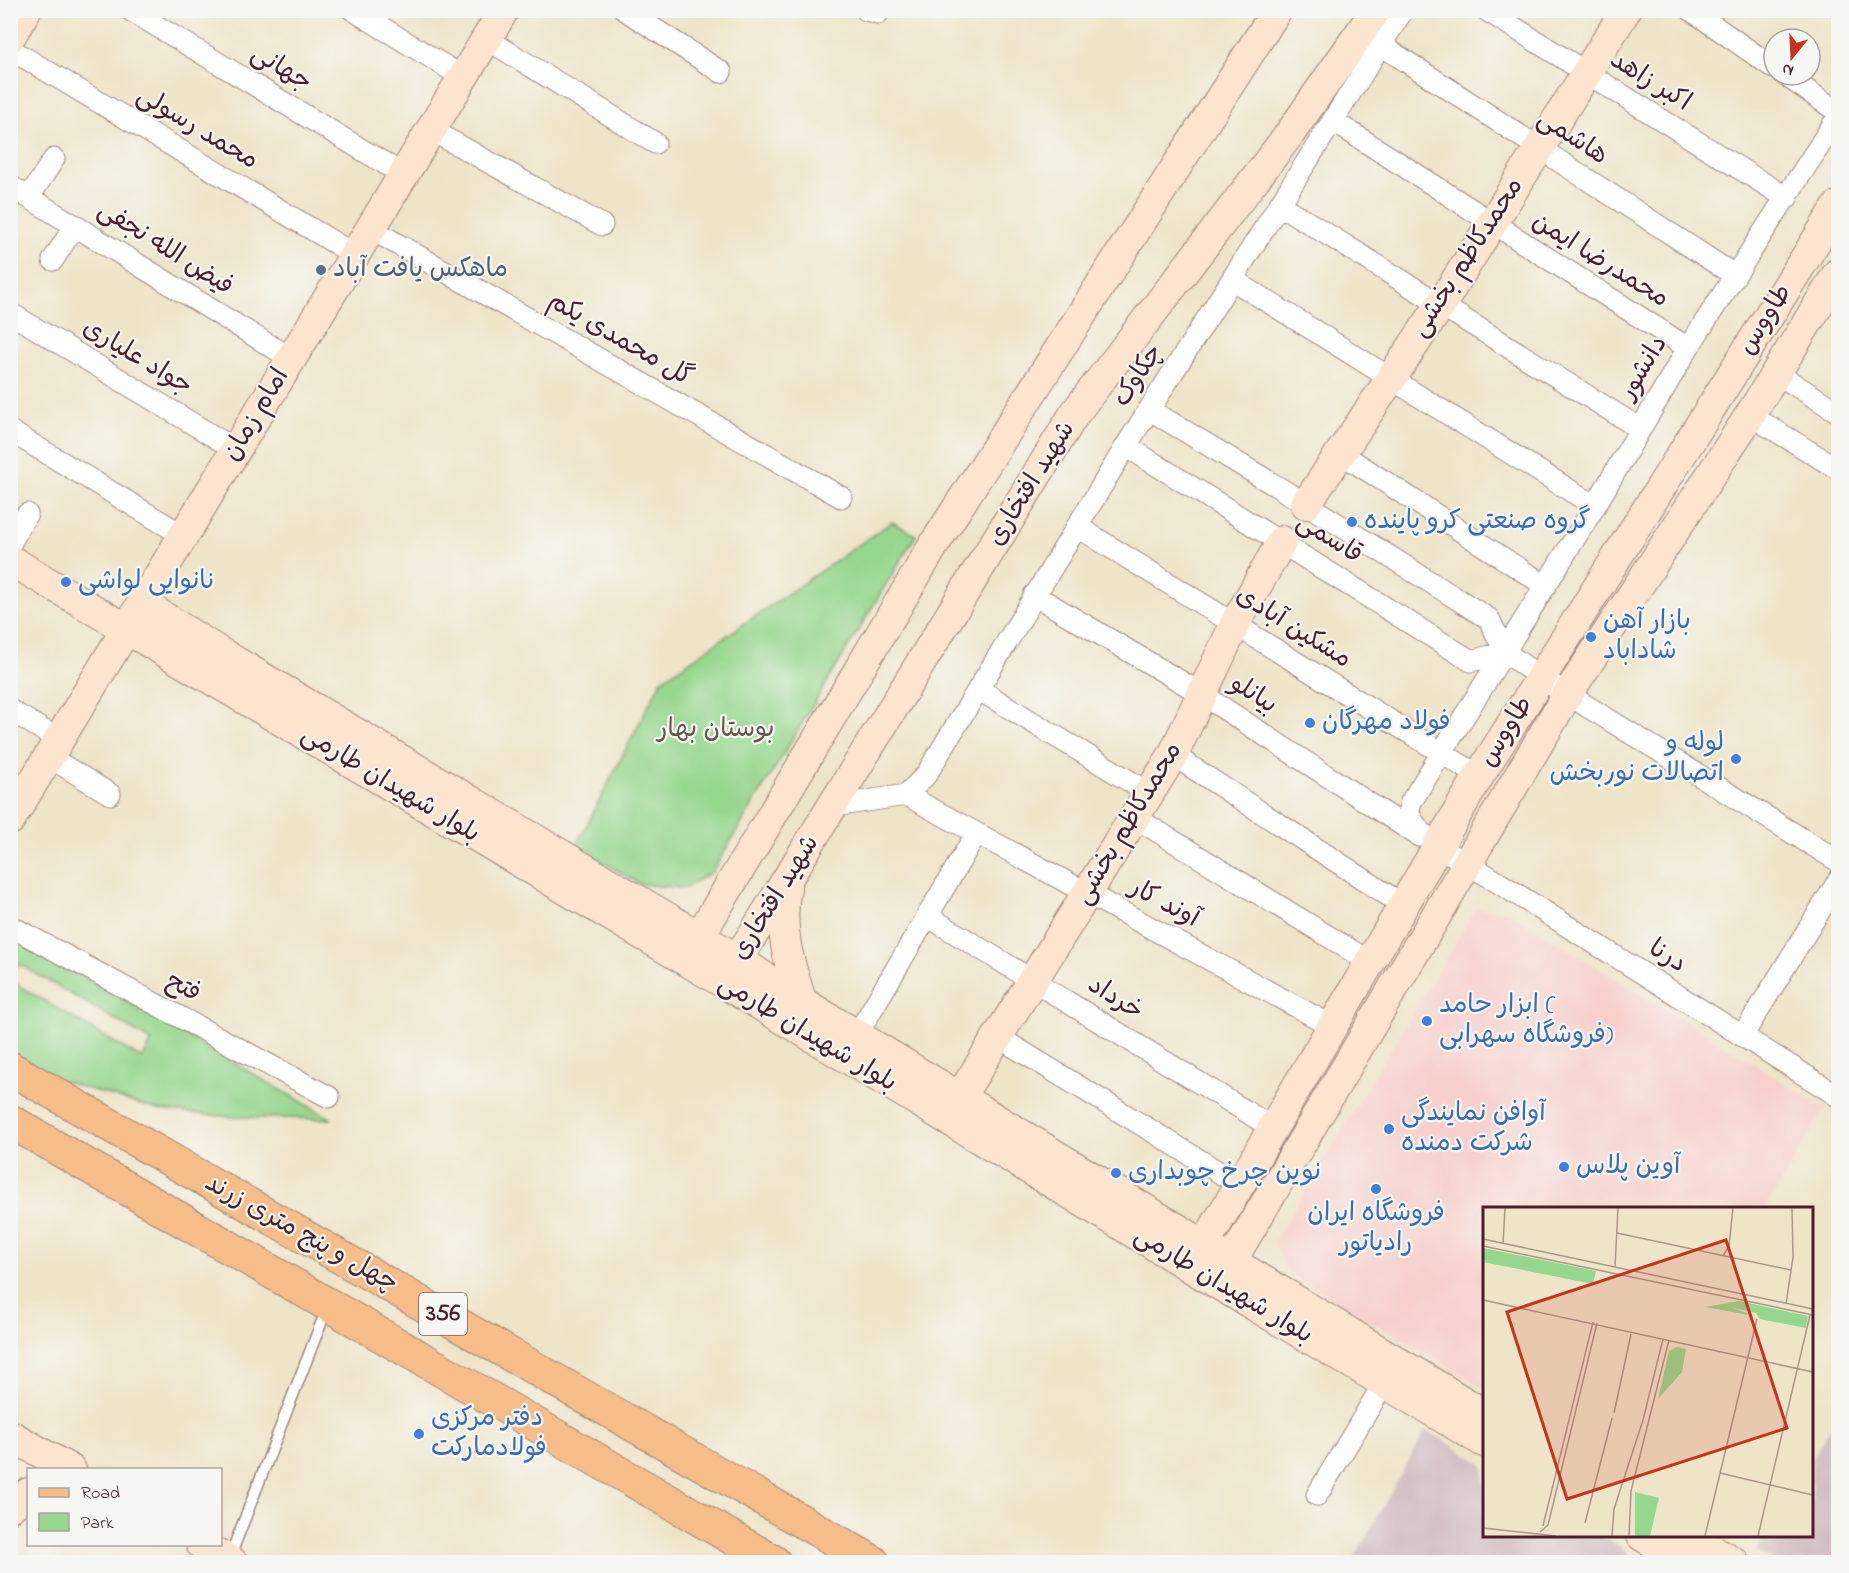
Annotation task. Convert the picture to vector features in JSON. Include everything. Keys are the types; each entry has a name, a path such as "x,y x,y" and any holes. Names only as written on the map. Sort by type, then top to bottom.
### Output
{"main road":[{"path":"10,37 27,10"},
{"name":"امام زمان","path":"10,820 504,10"},
{"name":"شهید افتخاری","path":"693,948 935,543 1277,10"},
{"name":"شهید افتخاری","path":"731,971 1075,413 1291,132 1376,10"},
{"name":"محمدکاظم بخشی","path":"1306,504 1389,378 1440,306 1626,10"},
{"name":"طاووس","path":"1198,1256 1479,776 1839,206"},
{"name":"طاووس","path":"1224,1273 1567,695 1750,415 1839,273"},
{"name":"محمدکاظم بخشی","path":"960,1098 1173,755 1200,693 1235,624 1282,541"},
{"name":"بلوار شهیدان طارمی","path":"10,560 127,630 693,948"},
{"name":"بلوار شهیدان طارمی","path":"143,604 693,948 1198,1256"},
{"path":"787,882 782,906 783,934 787,960 802,1002"},
{"name":"بلوار شهیدان طارمی","path":"731,971 802,1002 858,1034 960,1098 1224,1273 1384,1383 1483,1442"},
{"name":"چهل و پنج متری زرند","path":"10,1068 873,1563"},
{"name":"چهل و پنج متری زرند","path":"10,1121 774,1563"},
{"name":"بلوار شهیدان طارمی","path":"1224,1273 1483,1413"},
{"path":"10,1435 64,1468"},
{"path":"10,1507 27,1494"},
{"path":"1644,1537 1688,1563"},
{"path":"1691,1537 1734,1563"},
{"path":"203,1546 229,1562"}],"street":[{"name":"جهانی","path":"130,10 404,175"},
{"path":"353,10 464,77"},
{"path":"625,10 721,72"},
{"name":"چکاوک","path":"906,795 927,775 1126,446 1403,10"},
{"name":"اکبر زاهد","path":"1486,10 1787,198"},
{"path":"1691,10 1762,60"},
{"path":"487,39 655,143"},
{"name":"هاشمی","path":"1381,45 1734,275"},
{"name":"محمد رسولی","path":"10,49 355,255"},
{"path":"1803,87 1839,112"},
{"name":"دانشور","path":"1437,847 1414,825 1408,813 1411,802 1595,506 1688,348 1839,117"},
{"name":"محمدرضا ایمن","path":"1333,121 1688,348"},
{"path":"431,130 602,225"},
{"path":"29,197 54,159"},
{"name":"فیض الله نجفی","path":"10,186 292,359"},
{"path":"1280,205 1639,428"},
{"path":"53,260 75,225"},
{"name":"گل محمدی یکم","path":"371,229 842,497"},
{"path":"1233,280 1595,506"},
{"name":"جواد علیاری","path":"10,313 236,450"},
{"path":"1776,373 1839,412"},
{"name":"قاسمی","path":"1150,410 1306,504 1489,619 1505,652 1541,678 1839,861"},
{"path":"1750,415 1839,469"},
{"path":"10,431 184,536"},
{"name":"قاسمی","path":"1126,446 1282,541 1471,661 1505,652"},
{"path":"1339,452 1546,586"},
{"path":"10,544 27,514"},
{"name":"مشکین آبادی","path":"1078,527 1479,776"},
{"name":"بیانلو","path":"1034,595 1200,693 1437,847"},
{"path":"978,689 1370,962"},
{"path":"10,710 110,794"},
{"path":"1173,755 1403,905"},
{"path":"834,806 906,795"},
{"name":"آوند کار","path":"906,795 1332,1026"},
{"path":"858,1034 976,834"},
{"name":"درنا","path":"1437,847 1467,863 1839,1096"},
{"path":"1743,1035 1839,881"},
{"name":"خرداد","path":"929,917 1273,1128"},
{"name":"فتح","path":"10,926 329,1097"},
{"path":"998,1037 1240,1185"},
{"path":"1317,1495 1384,1383"}],"lane":[{"path":"229,1562 328,1305"}],"shaded area":[{"path":"1476,909 1506,911 1825,1108 1767,1207 1483,1207 1483,1387 1286,1271 1274,1242"},
{"path":"1838,1415 1838,1562 1776,1562 1756,1551 1764,1537 1813,1537 1813,1457"},
{"path":"1426,1430 1483,1464 1483,1537 1604,1537 1629,1552 1623,1562 1352,1562"}],"green space":[{"name":"بوستان بهار","path":"892,522 916,535 712,872 685,888 640,884 576,846 661,681"},
{"path":"11,936 332,1119 230,1117 158,1110 59,1080 11,1053 11,981 142,1059 152,1041 19,964 16,968 11,965"}],"place":[{"name":"ماهکس یافت آباد","path":"321,270"},
{"name":"گروه صنعتی کرو پاینده","path":"1352,522"},
{"name":"نانوایی لواشی","path":"66,582"},
{"name":"بازار آهن شاداباد","path":"1591,637"},
{"name":"فولاد مهرگان","path":"1310,723"},
{"name":"لوله و اتصالات نوربخش","path":"1736,759"},
{"name":"ابزار حامد ( فروشگاه سهرابی)","path":"1427,1021"},
{"name":"آوافن نمایندگی شرکت دمنده","path":"1389,1129"},
{"name":"آوین پلاس","path":"1564,1167"},
{"name":"نوین چرخ چوبداری","path":"1116,1173"},
{"name":"فروشگاه ایران رادیاتور","path":"1376,1189"},
{"name":"دفتر مرکزی فولادمارکت","path":"419,1434"}]}
